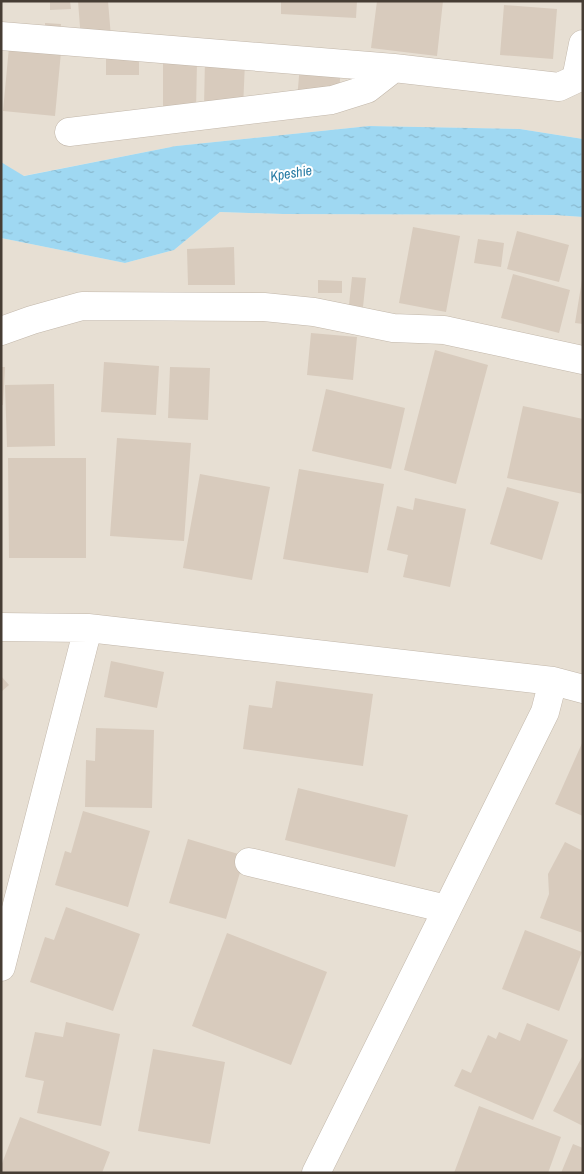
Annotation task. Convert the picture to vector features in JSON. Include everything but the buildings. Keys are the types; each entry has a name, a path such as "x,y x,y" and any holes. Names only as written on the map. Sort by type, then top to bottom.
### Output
{"street":[{"path":"1,36 394,68 559,87 576,79 583,44"},
{"path":"69,132 332,100 367,89 394,68"},
{"path":"1,331 82,306 264,307 314,312 393,328 444,330 583,360"},
{"path":"1,627 88,628 552,681 583,688"},
{"path":"1,967 88,628"},
{"path":"316,1173 545,712 552,681"},
{"path":"249,862 447,909"}],"shaded area":[{"path":"1,1 583,1 583,139 520,129 369,126 176,146 23,176 1,162"},
{"path":"220,212 555,215 583,217 583,1173 1,1173 1,238 125,263 174,250"}],"water":[{"name":"Kpeshie","path":"369,126 520,129 583,139 583,217 555,215 220,212 174,250 125,263 1,238 1,162 24,176 176,146"}]}
